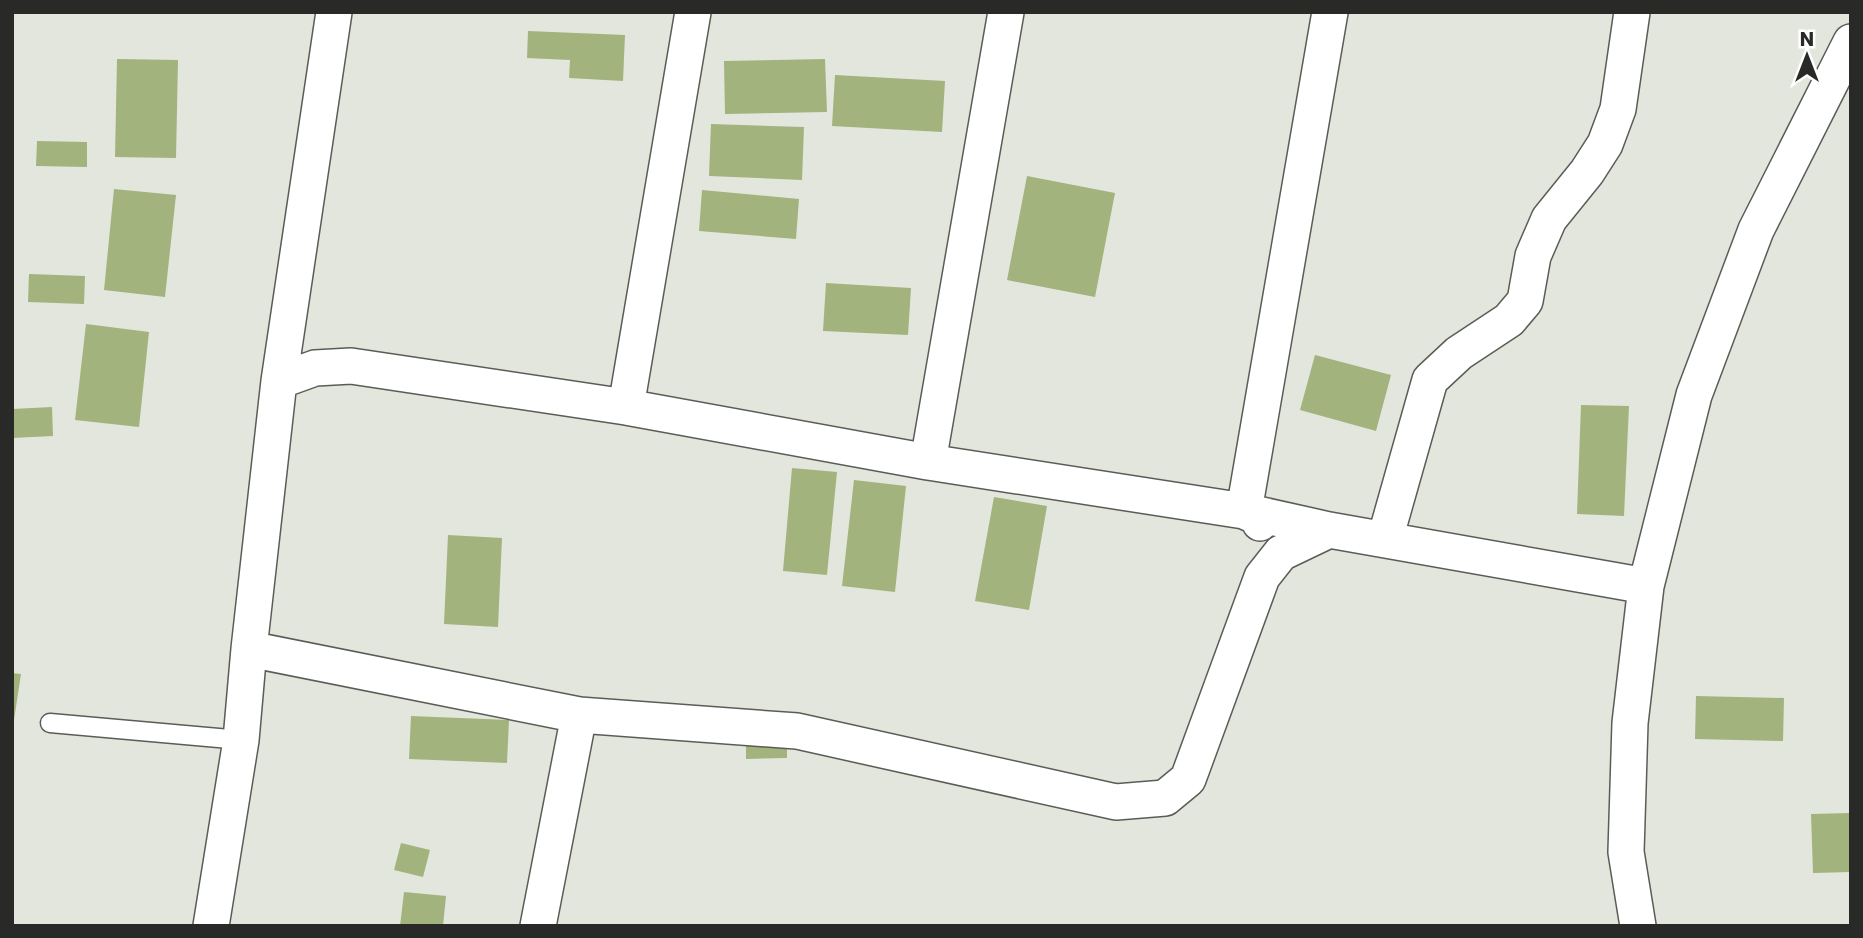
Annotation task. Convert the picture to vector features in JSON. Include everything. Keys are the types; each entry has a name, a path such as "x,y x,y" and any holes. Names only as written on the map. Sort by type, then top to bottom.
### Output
{"street":[{"path":"211,926 242,740 249,649 279,381 334,12"},
{"path":"626,407 693,12"},
{"path":"928,462 1006,12"},
{"path":"1244,511 1331,12"},
{"path":"1385,540 1430,380 1459,353 1510,320 1525,300 1533,256 1549,219 1587,173 1605,144 1618,109 1632,12"},
{"path":"1638,926 1626,852 1630,723 1646,586 1694,395 1756,230 1851,42"},
{"path":"279,381 315,368 351,366 626,407 928,462 1244,511 1329,530 1646,586"},
{"path":"1244,511 1260,518 1265,572"},
{"path":"249,649 579,715 797,731 1116,802 1164,798 1188,779 1207,721 1265,572 1281,553 1329,530"},
{"path":"538,926 579,715"}],"lane":[{"path":"50,723 242,740"}],"building":[{"path":"528,31 625,35 623,81 569,78 570,60 527,58"},
{"path":"117,59 178,60 176,158 115,157"},
{"path":"825,59 827,112 725,114 724,61"},
{"path":"835,75 945,81 942,132 832,126"},
{"path":"711,124 804,127 802,180 709,176"},
{"path":"37,141 87,142 87,167 36,166"},
{"path":"1027,176 1115,193 1095,297 1007,280"},
{"path":"114,189 176,195 165,297 104,290"},
{"path":"702,190 799,199 796,239 699,231"},
{"path":"29,274 85,276 84,304 28,302"},
{"path":"826,283 911,288 908,335 823,331"},
{"path":"86,324 149,332 139,427 75,420"},
{"path":"1315,355 1391,375 1376,431 1300,410"},
{"path":"1581,405 1629,406 1624,516 1577,514"},
{"path":"52,407 53,436 12,438 12,409"},
{"path":"792,468 837,472 827,575 783,571"},
{"path":"854,480 906,486 895,592 842,586"},
{"path":"994,497 1047,506 1029,610 975,601"},
{"path":"448,535 502,538 498,627 444,624"},
{"path":"12,673 21,674 14,720 12,719"},
{"path":"1696,696 1784,698 1783,741 1695,739"},
{"path":"411,716 509,720 507,763 409,759"},
{"path":"787,738 787,758 746,759 746,740"},
{"path":"1851,813 1851,872 1813,873 1811,814"},
{"path":"401,843 430,850 423,877 394,870"},
{"path":"404,892 446,896 443,926 400,926"}]}
